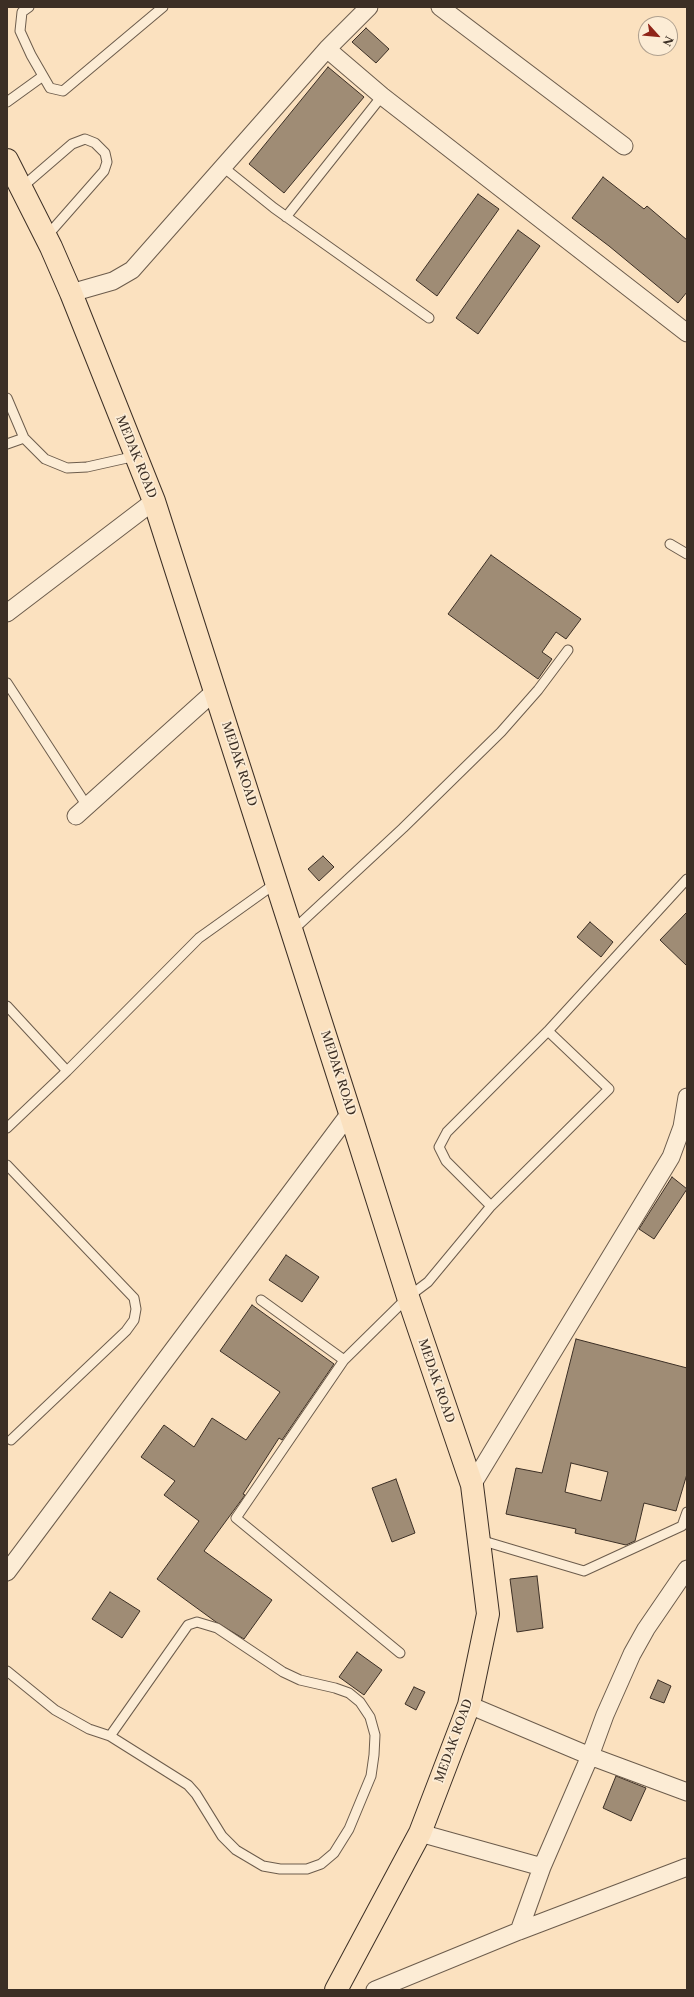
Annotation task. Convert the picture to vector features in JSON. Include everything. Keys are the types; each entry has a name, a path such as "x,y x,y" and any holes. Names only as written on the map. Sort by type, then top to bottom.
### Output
{"main road":[{"name":"MEDAK ROAD","path":"7,160 46,237 71,293 154,501 277,882 408,1297 472,1485 488,1614 469,1705 420,1833 336,1990"}],"street":[{"path":"71,293 113,281 132,270 327,49 369,7"},
{"path":"440,7 624,146"},
{"path":"327,49 382,96 687,333"},
{"path":"7,613 154,501"},
{"path":"82,811 215,691"},
{"path":"472,1485 671,1157 682,1127 687,1097"},
{"path":"9,1564 350,1113"},
{"path":"519,1931 542,1868 590,1756 604,1715 632,1654 646,1629 687,1569"},
{"path":"469,1705 590,1756 687,1792"},
{"path":"420,1833 542,1868"},
{"path":"375,1990 519,1931 686,1868"}],"lane":[{"path":"29,7 22,12 20,31 31,55 50,88 63,90 163,7"},
{"path":"7,102 43,76"},
{"path":"286,217 382,96"},
{"path":"21,188 72,144 85,139 95,143 105,153 107,162 104,172 46,237"},
{"path":"224,167 286,217 429,318"},
{"path":"7,398 24,438 45,459 67,468 87,467 136,456"},
{"path":"7,444 24,438"},
{"path":"670,544 687,554"},
{"path":"292,932 403,828 501,732 538,690 568,650"},
{"path":"7,683 82,811"},
{"path":"491,1206 446,1161 440,1147 447,1132 548,1031 687,878"},
{"path":"7,1128 67,1071 199,938 277,882"},
{"path":"7,1006 67,1071"},
{"path":"400,1653 236,1518 344,1360 408,1297 428,1282 491,1206 609,1089 548,1031"},
{"path":"7,1165 134,1298 136,1309 134,1320 126,1331 11,1440"},
{"path":"261,1300 344,1360"},
{"path":"478,1539 584,1571 682,1526 687,1512"},
{"path":"7,1671 56,1710 88,1729 110,1736 188,1785 196,1794 222,1836 236,1850 263,1866 280,1869 307,1869 321,1864 334,1853 349,1829 368,1783 374,1755 375,1735 370,1717 360,1702 349,1693 335,1688 300,1680 288,1675 248,1650 217,1628 197,1622 188,1625 110,1736"}],"building":[{"path":"366,28 389,49 376,63 352,42"},
{"path":"328,67 364,97 284,193 249,164"},
{"path":"603,177 644,209 647,206 687,240 687,292 678,303 609,246 572,218"},
{"path":"478,194 499,209 437,296 416,280"},
{"path":"518,230 540,246 478,334 456,318"},
{"path":"491,555 581,619 566,639 556,632 542,652 552,659 538,679 448,614"},
{"path":"323,856 334,867 319,881 308,869"},
{"path":"687,912 687,966 660,940"},
{"path":"590,922 613,942 601,957 577,937"},
{"path":"672,1177 687,1189 654,1239 639,1229"},
{"path":"286,1255 319,1277 302,1302 269,1280"},
{"path":"252,1305 334,1364 282,1440 279,1438 243,1494 245,1495 204,1551 272,1600 244,1639 216,1622 157,1579 199,1521 164,1495 175,1481 141,1457 164,1425 194,1447 212,1418 246,1440 280,1392 220,1351"},
{"path":"576,1339 687,1368 687,1474 676,1511 644,1503 635,1541 626,1545 575,1533 576,1529 506,1514 516,1468 542,1473","holes":["571,1463 608,1472 601,1501 565,1492"]},
{"path":"396,1479 415,1533 392,1542 372,1488"},
{"path":"537,1576 543,1628 517,1632 510,1579"},
{"path":"110,1592 140,1611 122,1638 92,1619"},
{"path":"357,1652 382,1670 364,1695 339,1677"},
{"path":"658,1680 671,1686 664,1703 650,1698"},
{"path":"414,1687 425,1692 416,1710 405,1704"},
{"path":"616,1776 646,1788 631,1821 603,1808"}]}
